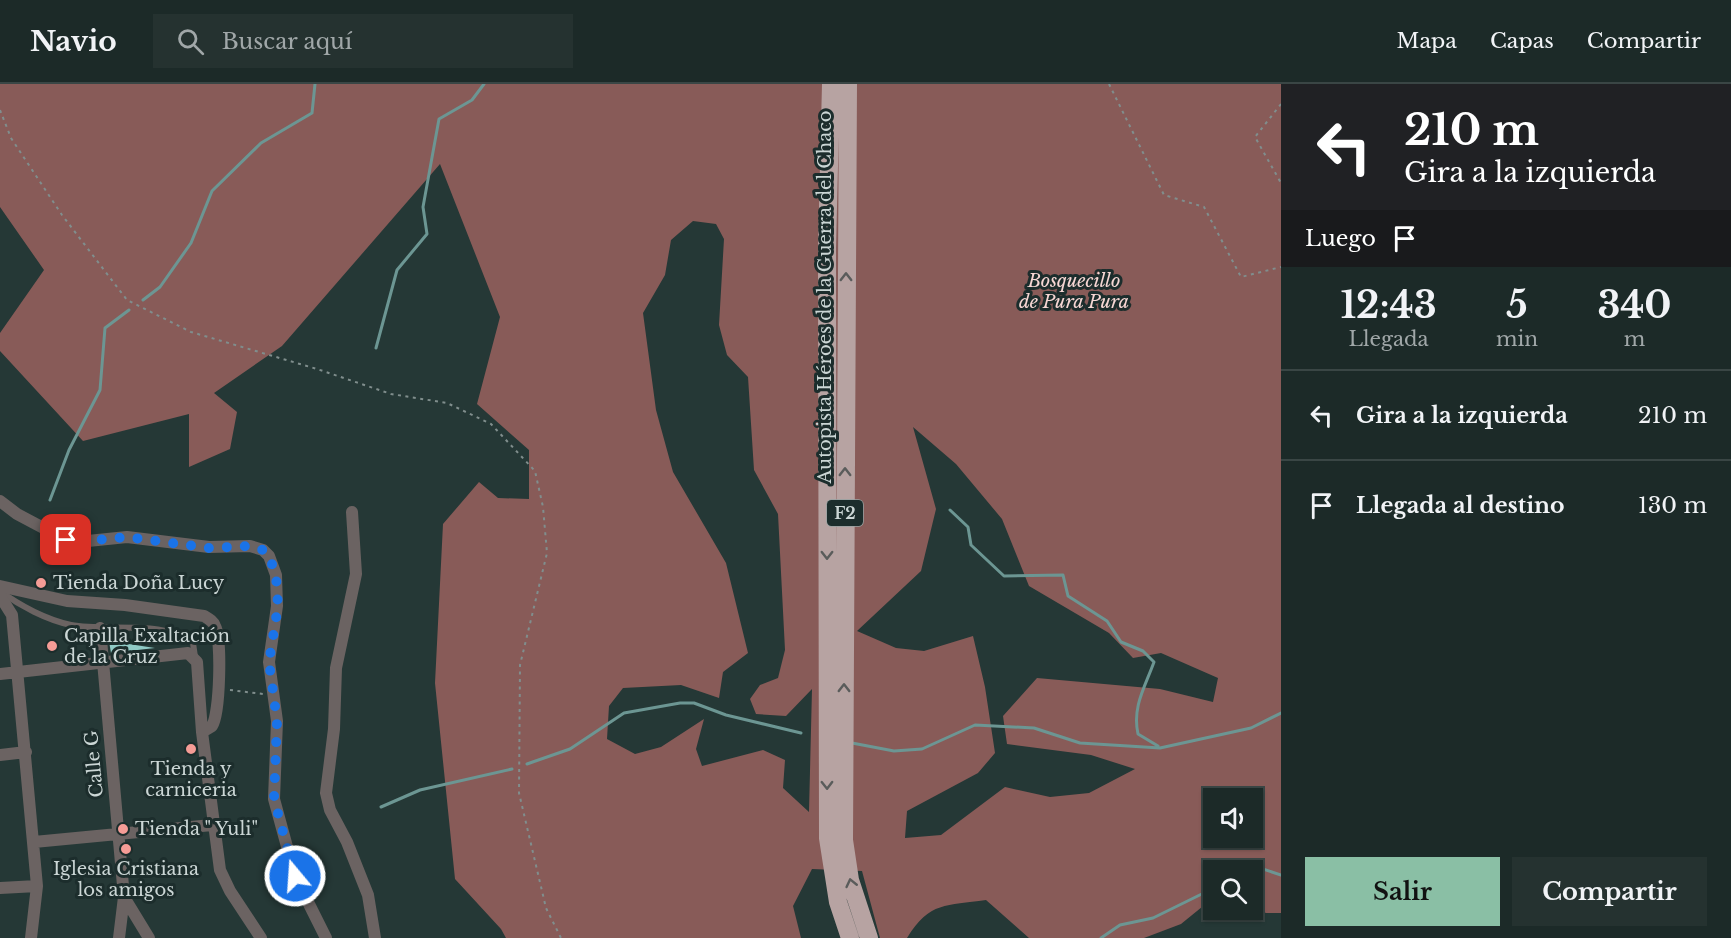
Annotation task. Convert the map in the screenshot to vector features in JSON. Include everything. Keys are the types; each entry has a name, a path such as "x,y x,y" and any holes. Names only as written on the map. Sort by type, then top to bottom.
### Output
{"highway":[{"name":"Autopista Héroes de la Guerra del Chaco","path":"831,84 827,248 828,838 838,902 850,938"},
{"name":"Autopista Héroes de la Guerra del Chaco","path":"848,84 844,840 850,880 869,938"}],"street":[{"path":"0,501 17,514 66,540 78,542 127,537 209,548 250,546 263,550 269,556 276,575 278,606 269,662 277,721 274,799 295,876 326,938"},
{"path":"352,512 356,574 336,668 334,729 326,793 330,810 347,842 368,895 375,938"},
{"path":"0,586 67,601 125,605 204,616 215,624 217,632 218,688 215,721 202,732"},
{"path":"0,596 12,615 26,752 37,886 31,938"},
{"name":"Calle G","path":"99,628 124,897 119,938"},
{"path":"0,674 188,653 195,657 212,825 220,870 230,891 261,938"},
{"path":"0,755 26,752"},
{"path":"34,842 212,825"},
{"path":"0,888 37,886"},
{"name":"Calle G","path":"124,897 149,938"}],"lane":[{"path":"0,591 55,620 99,628 135,628 180,635 193,643 195,657"}],"path":[{"path":"1109,84 1164,195 1204,207 1241,277 1281,267"},
{"path":"1281,104 1255,137 1281,183"},
{"path":"0,110 10,138 62,215 127,300 191,332 317,369 391,394 447,404 491,424 535,471 543,507 547,553 520,665 519,793 546,908 561,938"},
{"path":"218,688 273,695"}],"green space":[{"name":"Bosquecillo de Pura Pura","path":"0,84 1281,84 1281,913 1263,912 1263,860 1203,860 1203,906 1181,924 1144,938 1029,938 986,900 940,907 923,917 907,938 880,938 862,871 812,869 793,906 801,938 506,938 501,929 455,879 435,683 443,524 479,482 498,498 529,499 529,450 477,404 500,317 440,164 282,346 214,393 237,412 230,449 189,467 189,414 83,441 0,351 0,333 44,270 0,207","holes":["693,221 716,224 724,239 719,325 727,355 748,377 754,470 778,514 785,650 778,678 760,685 750,699 756,714 786,716 812,689 809,812 783,788 785,760 763,750 702,766 696,749 704,719 661,747 635,754 607,739 609,706 623,688 681,685 719,698 723,672 748,653 726,563 673,472 656,410 643,313 665,275 671,240","913,427 956,464 1002,519 1029,586 1109,633 1133,658 1161,653 1218,678 1213,702 1160,689 1037,678 1003,716 1007,744 1091,755 1135,769 1089,793 1050,797 1005,787 941,835 905,838 907,811 978,773 995,753 985,687 973,636 924,651 896,648 857,631 921,571 936,509"]}],"building":[{"path":"109,641 155,648 111,653"}],"waterway":[{"path":"143,300 160,287 191,243 212,191 261,143 312,113 315,84"},
{"path":"376,348 397,270 427,234 423,207 439,119 472,100 484,84"},
{"path":"50,500 69,450 100,390 105,328 129,310"},
{"path":"950,510 968,527 971,545 1004,576 1063,575 1068,596 1107,621 1121,642 1143,651 1154,662 1140,697 1137,724 1138,734 1158,746"},
{"path":"527,764 570,749 624,713 680,703 694,703 726,715 801,733"},
{"path":"852,743 894,751 922,749 975,725 1034,728 1080,743 1160,748 1251,728 1281,713"},
{"path":"381,807 420,790 512,769"},
{"path":"1263,869 1281,875"},
{"path":"1101,938 1120,925 1153,918 1203,893"}],"place":[{"name":"Tienda Doña Lucy","path":"41,583"},
{"name":"Capilla Exaltación de la Cruz","path":"52,646"},
{"name":"Tienda y carniceria","path":"191,749"},
{"name":"Tienda \" Yuli\"","path":"123,829"},
{"name":"Iglesia Cristiana los amigos","path":"126,849"}],"route":[{"path":"66,540 78,542 127,537 209,548 250,546 263,550 269,556 276,575 278,606 269,655 277,721 273,778 274,799 295,876"}]}
